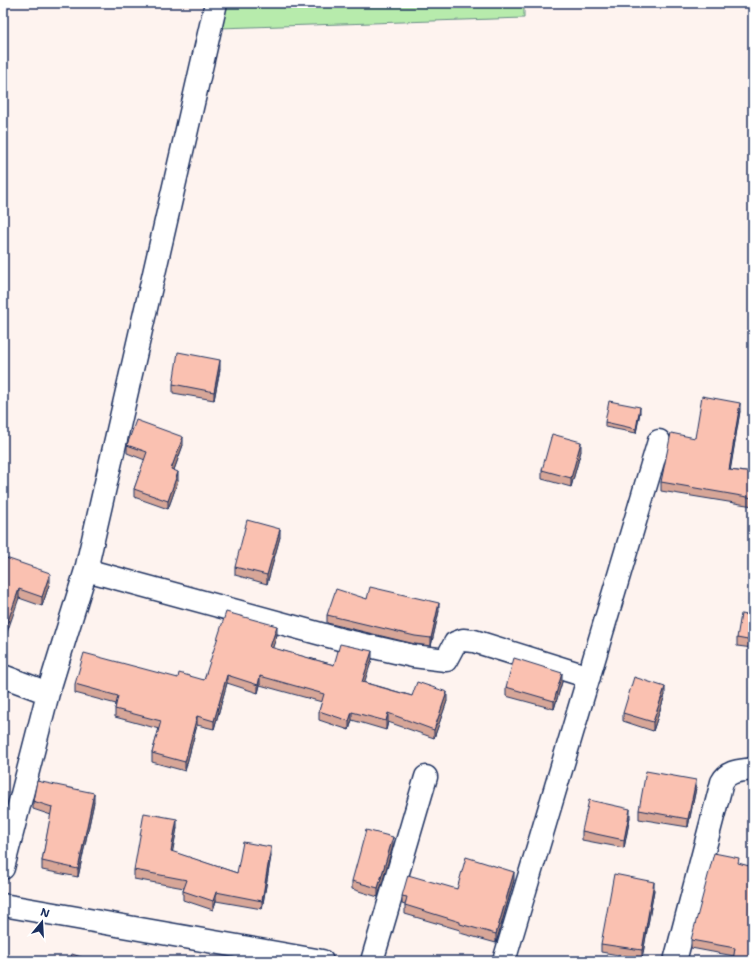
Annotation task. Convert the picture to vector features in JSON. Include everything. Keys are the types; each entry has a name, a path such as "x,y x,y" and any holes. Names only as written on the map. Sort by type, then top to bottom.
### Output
{"street":[{"path":"3,868 48,693 86,570 216,3"},
{"path":"504,961 659,441"},
{"path":"86,570 343,640 414,656 446,660 455,643 463,640 474,641 589,677"},
{"path":"3,676 48,693"},
{"path":"675,961 722,782 726,775 730,773 753,769"},
{"path":"372,961 426,777"},
{"path":"3,905 322,961"}],"green space":[{"path":"227,3 524,3 524,18 220,28"}],"building":[{"path":"178,352 220,360 214,392 173,384"},
{"path":"702,396 740,403 729,470 753,473 753,498 661,482 671,433 695,438"},
{"path":"609,401 640,407 636,429 605,422"},
{"path":"136,420 183,437 171,469 178,472 168,501 134,489 147,452 127,445"},
{"path":"552,434 581,442 571,478 542,470"},
{"path":"247,520 280,529 267,575 235,567"},
{"path":"3,557 50,573 42,597 19,589 3,635"},
{"path":"370,587 439,603 431,638 415,636 327,615 336,589 367,599"},
{"path":"226,612 277,626 270,647 334,665 340,644 372,651 362,682 412,696 417,682 447,692 434,730 388,713 386,721 352,712 349,721 319,711 324,694 260,676 258,685 227,675 214,721 197,716 185,762 152,753 161,721 115,709 118,696 75,684 84,653 178,678 179,673 204,680"},
{"path":"741,614 753,616 753,641 737,638"},
{"path":"514,658 562,673 554,701 506,687"},
{"path":"752,668 753,701 751,701"},
{"path":"634,677 665,687 653,722 623,713"},
{"path":"646,771 696,780 688,819 639,810"},
{"path":"37,781 94,793 78,869 42,861 52,807 33,801"},
{"path":"589,800 630,809 624,840 582,831"},
{"path":"144,813 177,819 171,851 237,873 243,842 271,847 262,901 216,892 213,901 183,891 187,880 134,870"},
{"path":"366,830 393,837 378,888 352,881"},
{"path":"714,853 739,858 738,863 753,867 753,961 733,961 735,948 691,940"},
{"path":"466,857 514,872 496,934 460,924 460,922 405,905 407,897 402,896 408,875 457,889"},
{"path":"614,874 654,882 642,950 601,944"},
{"path":"72,954 93,961 70,961"}]}
